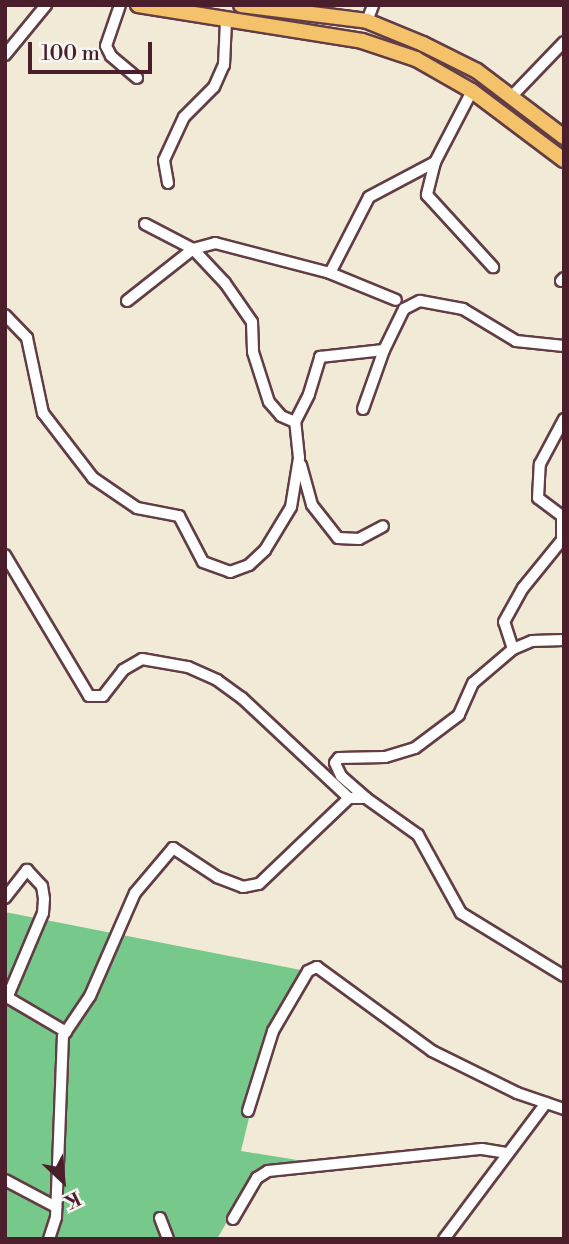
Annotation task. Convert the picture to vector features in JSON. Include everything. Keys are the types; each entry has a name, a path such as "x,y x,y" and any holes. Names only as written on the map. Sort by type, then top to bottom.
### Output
{"highway":[{"path":"138,5 362,41 415,60 472,91 564,160"},
{"path":"242,5 367,21 477,71 564,137"}],"street":[{"path":"5,55 46,5"},
{"path":"120,5 106,46 111,56 137,78"},
{"path":"367,21 373,5"},
{"path":"168,183 164,160 184,117 214,87 224,65 226,21"},
{"path":"511,97 564,42"},
{"path":"472,91 435,162 427,195 493,267"},
{"path":"330,273 369,197 435,162"},
{"path":"145,224 193,249 253,322 253,352 269,402 281,416 295,422"},
{"path":"127,301 193,249 215,243 330,273 396,300"},
{"path":"363,409 384,350 391,343 404,309 420,301 463,309 516,341 564,346"},
{"path":"5,316 27,338 43,413 53,430 102,485 146,512 179,516 203,562 211,568 240,570 265,550 291,507 299,457"},
{"path":"383,526 359,539 344,540 333,534 304,487 295,422 309,394 320,357 384,350"},
{"path":"513,649 504,622 523,588 562,540 562,516 538,498 540,464 564,419"},
{"path":"5,555 89,696 103,696 123,670 142,659 188,667 217,680 242,698 349,798 366,798"},
{"path":"564,640 532,641 513,649 473,683 458,715 415,748 385,757 336,760 341,776 366,798 418,835 461,914 564,976"},
{"path":"49,1239 56,1207 58,1114 66,1032 90,996 135,893 167,851 180,849 217,877 251,886 265,879 349,798"},
{"path":"5,898 27,870 42,886 44,900 43,913 7,996 66,1032"},
{"path":"248,1111 273,1031 308,971 317,967 432,1051 564,1109"},
{"path":"444,1239 546,1103"},
{"path":"233,1219 257,1178 268,1171 482,1149 508,1153"},
{"path":"5,1180 56,1207"},
{"path":"160,1218 168,1239"}],"green space":[{"path":"5,912 306,971 270,1030 241,1151 316,1163 251,1180 217,1239 5,1239"}]}
